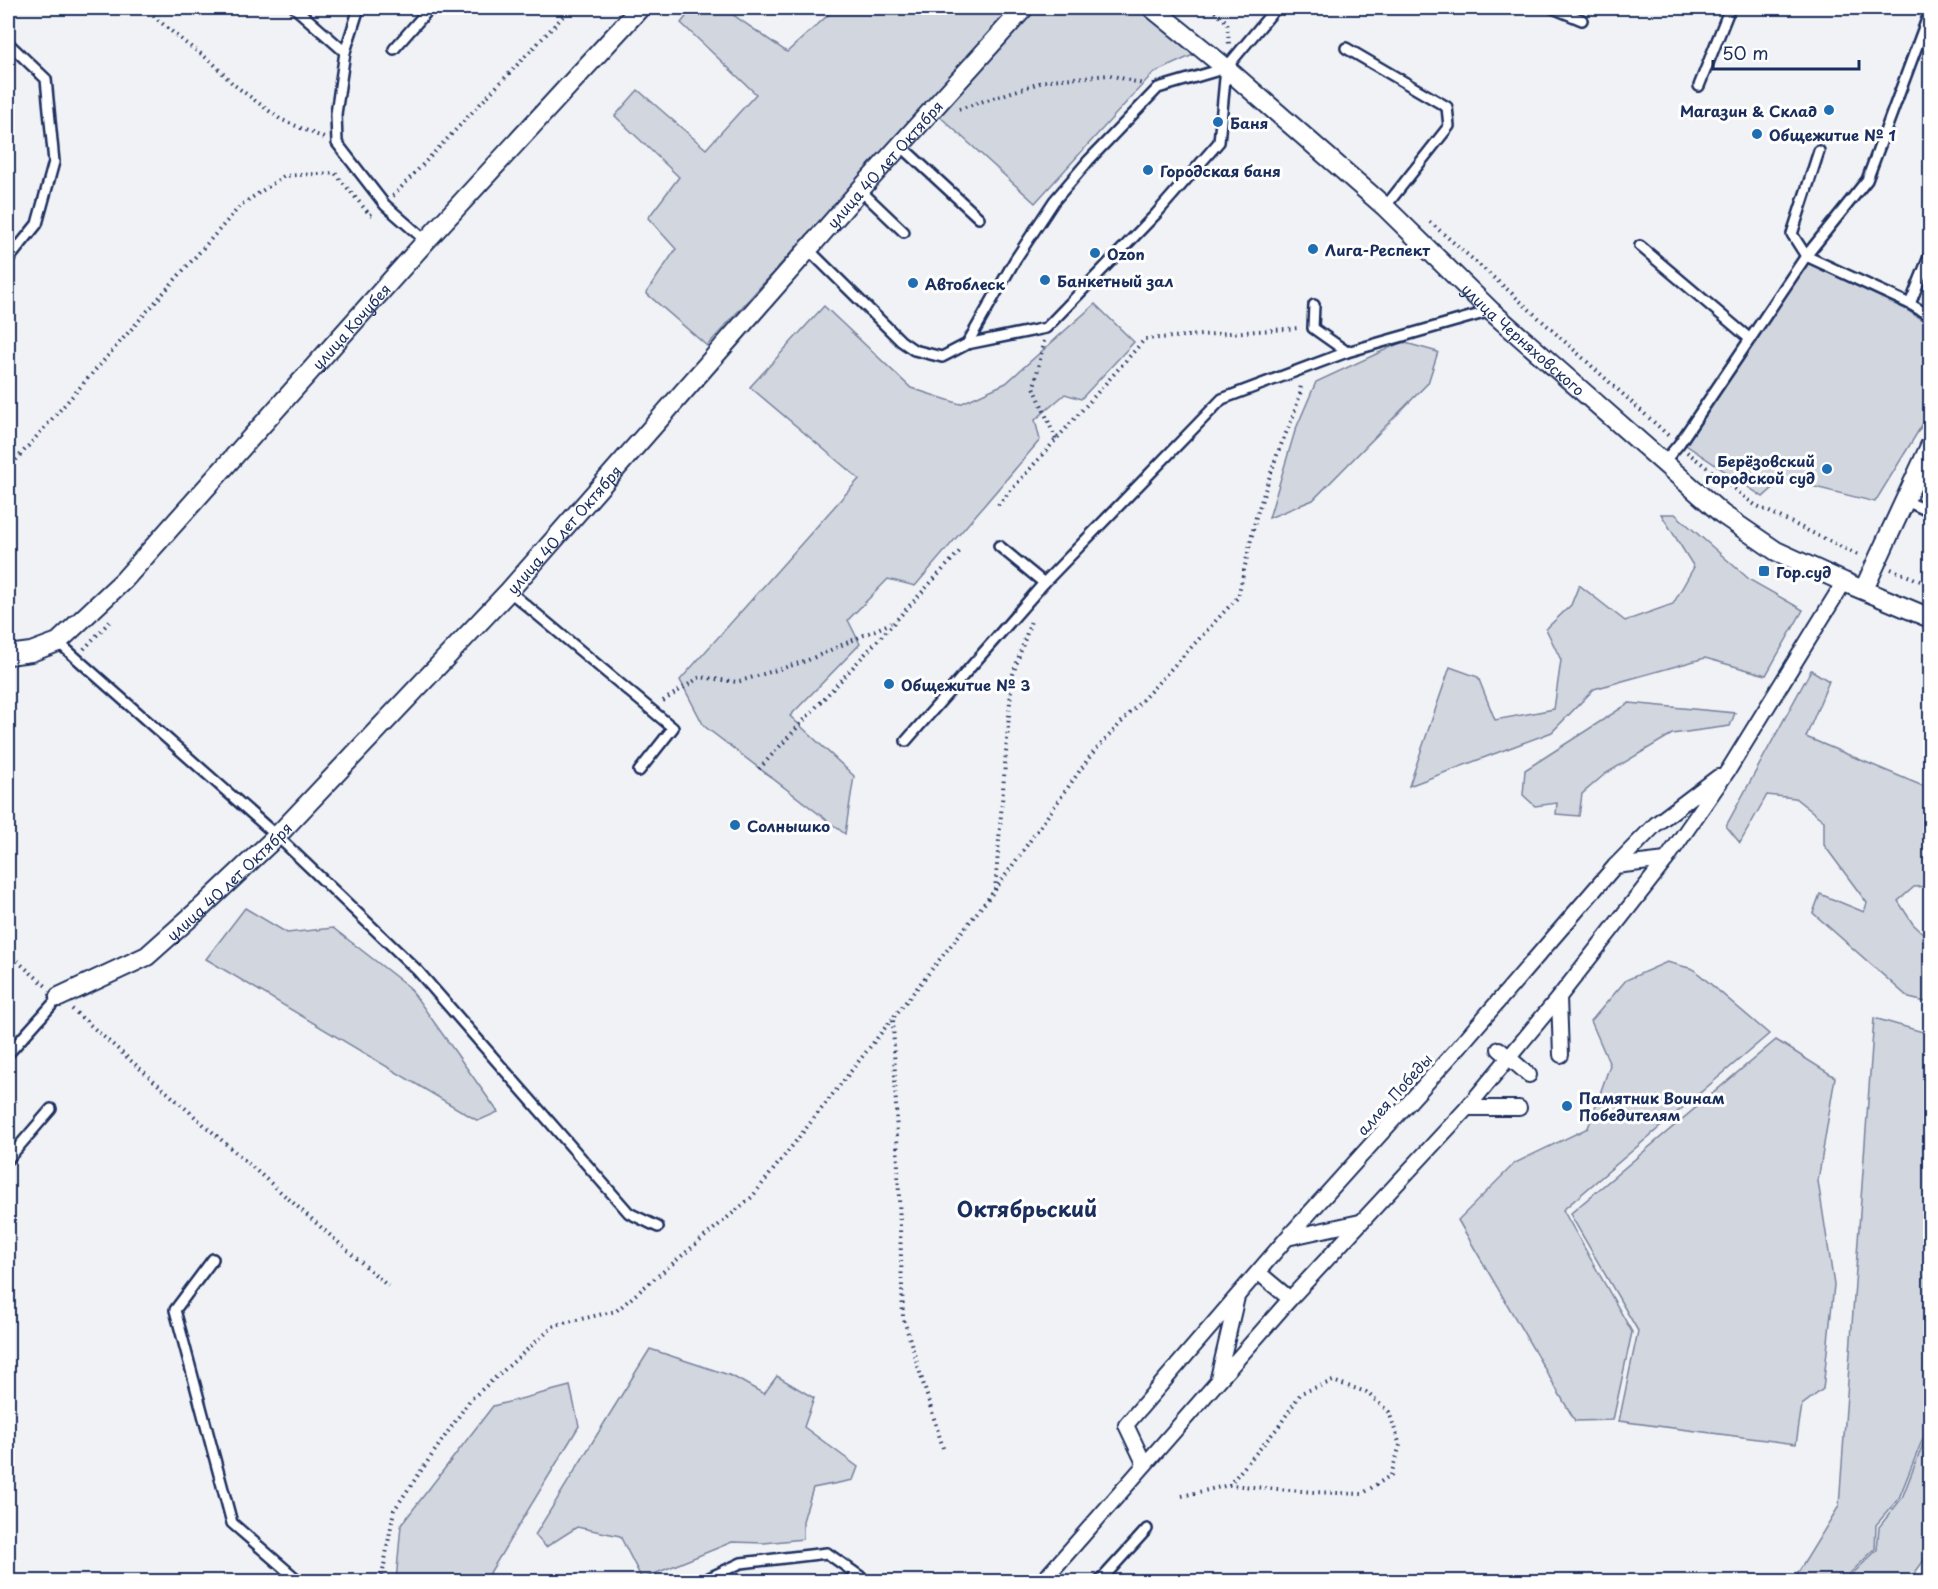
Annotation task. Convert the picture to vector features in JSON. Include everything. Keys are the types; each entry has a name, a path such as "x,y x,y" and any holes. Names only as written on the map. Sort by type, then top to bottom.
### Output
{"street":[{"name":"улица Кочубея","path":"58,642 124,580 426,242 640,8"},
{"name":"улица 40 лет Октября","path":"59,998 147,956 277,837 509,591 860,190 1024,8"},
{"name":"улица Черняховского","path":"1152,8 1226,68 1385,207 1491,311 1722,514 1776,551 1930,618"},
{"path":"1864,589 1930,446"},
{"path":"1042,1581 1290,1299 1467,1108 1504,1053 1559,997 1666,860 1729,769 1844,582"},
{"path":"8,655 31,652 58,642"},
{"name":"аллея Победы","path":"1144,1463 1126,1425 1287,1238 1458,1048 1615,866 1656,824 1729,769"},
{"path":"1615,866 1666,860"},
{"path":"1559,997 1561,1055"},
{"path":"1504,1053 1530,1074"},
{"path":"1467,1108 1519,1108"},
{"path":"1287,1238 1360,1222"},
{"path":"1259,1273 1290,1299"},
{"path":"1217,1382 1238,1295"}],"lane":[{"path":"295,8 345,52"},
{"path":"359,8 345,52 336,114 337,143 385,205 426,242"},
{"path":"394,49 430,8"},
{"path":"967,344 1015,260 1054,201 1089,160 1158,88 1226,68 1276,8"},
{"path":"1553,8 1581,20"},
{"path":"1699,86 1730,8"},
{"path":"1663,464 1679,444 1806,256 1867,180 1930,11"},
{"path":"8,43 46,79 54,162 37,224 8,260"},
{"path":"1346,48 1447,107 1449,126 1385,207"},
{"path":"808,249 901,341 914,350 942,357 967,344 1046,328 1156,214 1220,142 1226,68"},
{"path":"901,146 979,218"},
{"path":"1819,151 1792,234 1806,256 1910,304 1930,316"},
{"path":"860,190 904,232"},
{"path":"1640,246 1750,339"},
{"path":"1910,304 1930,254"},
{"path":"1314,305 1313,328 1347,352"},
{"path":"906,741 1044,583 1222,399 1347,352 1491,311"},
{"path":"1904,500 1930,512"},
{"path":"999,546 1044,583"},
{"path":"509,591 673,728 639,771"},
{"path":"58,642 277,837 418,970 629,1213 658,1227"},
{"path":"8,1054 59,998"},
{"path":"8,1159 51,1108"},
{"path":"213,1259 175,1310 232,1523 300,1581"},
{"path":"1099,1581 1147,1529"},
{"path":"700,1581 741,1563 827,1553 868,1581"}],"path":[{"path":"144,8 184,42 211,61 233,84 280,119 337,143"},
{"path":"8,469 242,205 284,176 335,173 370,216 385,205 571,8"},
{"path":"1210,8 1227,22 1229,44"},
{"path":"954,110 1049,80 1110,75 1158,88"},
{"path":"1423,216 1662,431 1755,505 1858,555"},
{"path":"1046,328 1034,387 1056,440"},
{"path":"998,505 1145,339 1313,328"},
{"path":"381,1581 394,1510 470,1400 555,1325 616,1311 752,1197 995,890 1091,754 1238,597 1256,517 1300,395 1303,368"},
{"path":"759,769 960,551"},
{"path":"995,890 1012,677 1033,615"},
{"path":"663,701 700,677 737,682 806,662 895,622"},
{"path":"8,953 388,1286"},
{"path":"893,1018 903,1317 943,1448"},
{"path":"1182,1496 1229,1485 1362,1494 1391,1475 1400,1445 1389,1412 1366,1392 1333,1381 1301,1393 1280,1426 1229,1485"}],"shaded area":[{"path":"693,8 723,8 787,52 836,8 909,8 916,11 919,8 1011,8 707,346 646,293 676,249 648,218 679,177 615,116 638,90 706,149 756,94 681,23"},
{"path":"1031,8 1139,8 1193,55 1153,73 1035,203 937,114"},
{"path":"1808,263 1907,310 1930,325 1930,412 1875,502 1783,479 1763,497 1686,445"},
{"path":"1095,304 1134,342 1081,399 1065,394 1035,420 1040,440 915,586 888,579 848,620 860,644 790,716 854,776 845,834 704,726 680,680 859,479 750,387 824,306 911,388 960,404 1006,383"},
{"path":"1402,342 1438,352 1428,383 1313,500 1269,518 1295,431 1316,382"},
{"path":"1661,514 1675,514 1750,580 1803,610 1766,675 1705,658 1594,689 1552,732 1409,786 1450,667 1478,677 1495,720 1554,709 1561,660 1546,629 1571,605 1579,585 1625,621 1673,604 1694,567"},
{"path":"1811,670 1829,681 1806,737 1930,789 1930,886 1914,887 1898,901 1913,924 1930,940 1930,1003 1909,998 1813,913 1820,894 1864,912 1867,903 1824,845 1824,821 1795,798 1767,795 1740,843 1726,826"},
{"path":"1629,703 1735,713 1730,726 1672,734 1605,774 1582,794 1579,816 1556,814 1557,803 1535,806 1523,795 1525,770"},
{"path":"245,908 287,933 333,928 409,987 498,1112 478,1121 206,959"},
{"path":"1667,962 1693,969 1769,1034 1563,1210 1632,1332 1613,1420 1575,1421 1458,1220 1515,1163 1588,1128 1610,1065 1591,1021 1626,980"},
{"path":"1874,1018 1930,1034 1930,1428 1923,1438 1899,1498 1876,1525 1875,1549 1842,1581 1793,1581 1839,1506"},
{"path":"1776,1040 1835,1077 1818,1181 1834,1285 1823,1389 1802,1405 1796,1444 1619,1421 1638,1331 1570,1214"},
{"path":"650,1349 732,1376 764,1394 777,1376 814,1398 804,1427 858,1467 853,1480 813,1488 803,1521 803,1539 764,1543 732,1542 642,1579 620,1536 577,1527 546,1547 535,1535"},
{"path":"570,1386 579,1426 485,1581 396,1581 401,1525 493,1406"},
{"path":"1930,1432 1930,1558 1927,1556 1909,1581 1845,1581 1877,1550 1879,1527 1902,1498 1925,1439"}],"place":[{"name":"Магазин & Склад","path":"1829,110"},
{"name":"Баня","path":"1218,122"},
{"name":"Общежитие № 1","path":"1757,134"},
{"name":"Городская баня","path":"1148,170"},
{"name":"Лига-Респект","path":"1313,249"},
{"name":"Ozon","path":"1095,253"},
{"name":"Банкетный зал","path":"1045,280"},
{"name":"Автоблеск","path":"913,283"},
{"name":"Берёзовский городской суд","path":"1827,469"},
{"name":"Гор.суд","path":"1764,571"},
{"name":"Общежитие № 3","path":"889,684"},
{"name":"Солнышко","path":"735,825"},
{"name":"Памятник Воинам Победителям","path":"1567,1106"}],"district":[{"name":"Октябрьский","path":"1027,1208"}]}
